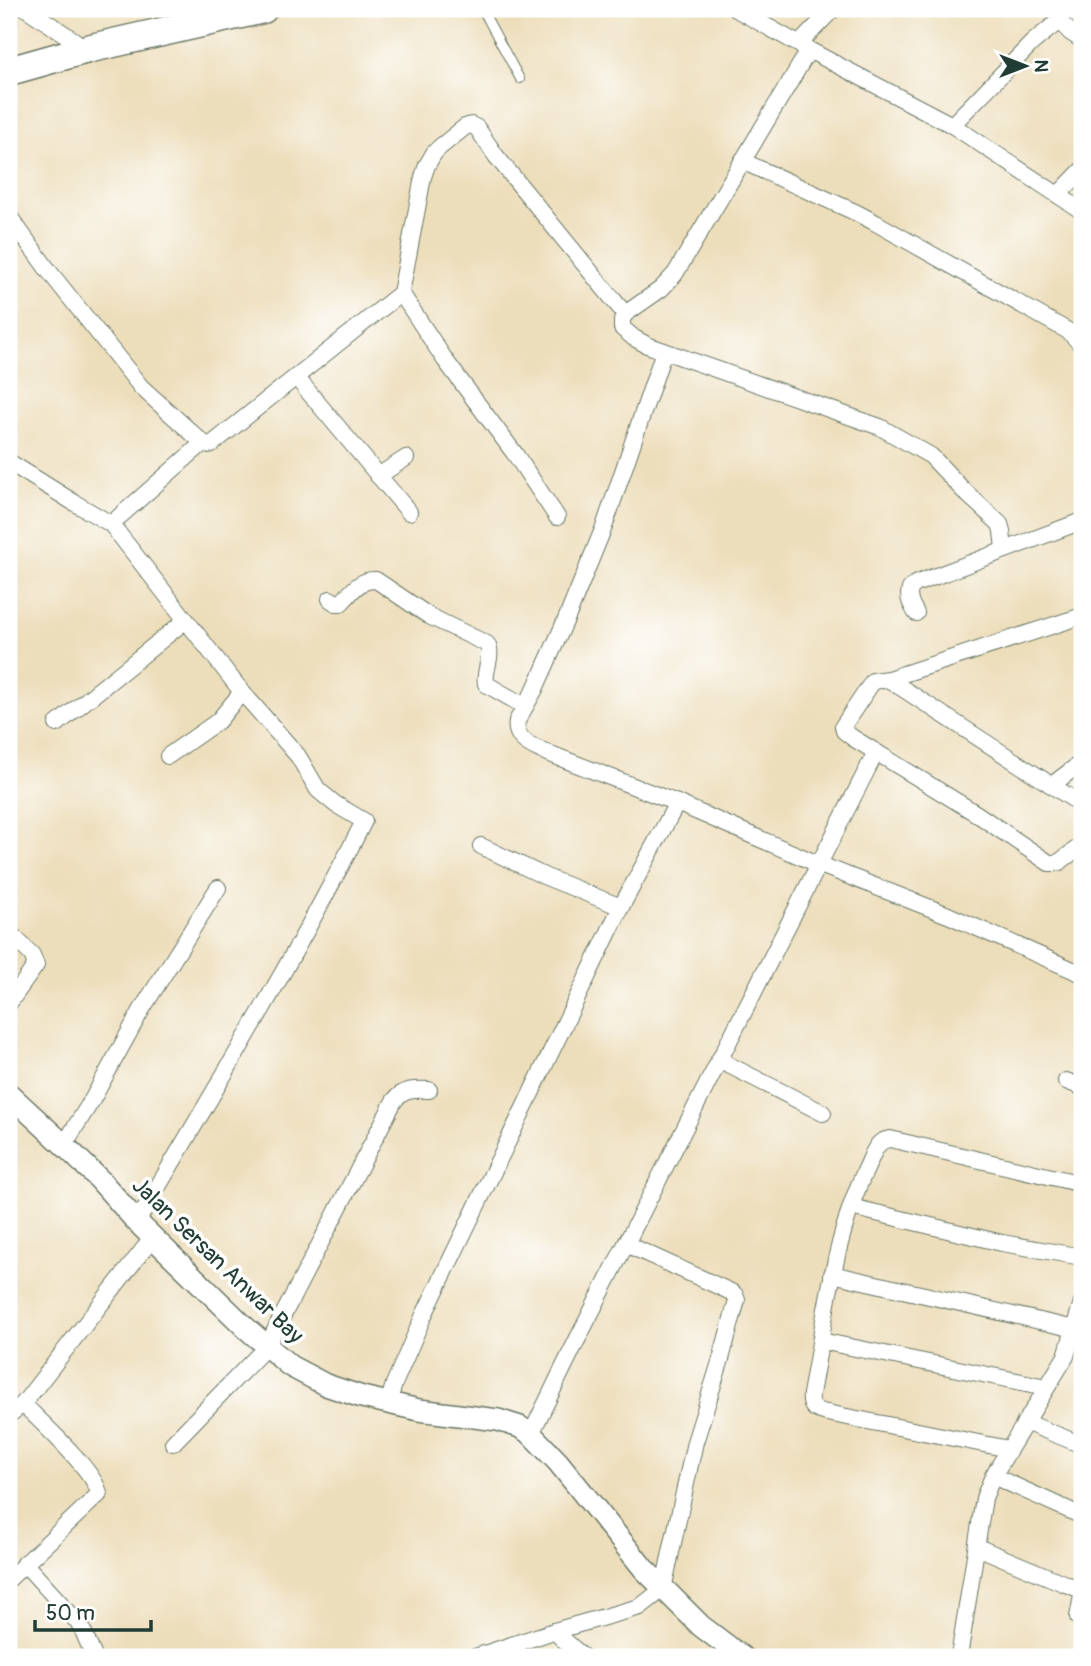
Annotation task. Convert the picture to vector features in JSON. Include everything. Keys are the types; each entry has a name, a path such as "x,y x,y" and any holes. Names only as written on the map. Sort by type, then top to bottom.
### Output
{"highway":[{"path":"9,71 87,49 263,9"}],"main road":[{"name":"Jalan Sersan Anwar Bay","path":"9,1094 100,1180 137,1222 290,1366 326,1385 362,1397 419,1410 498,1420 520,1427 531,1434 558,1462 619,1540 663,1589 701,1626 741,1657"}],"street":[{"path":"27,9 87,49"},
{"path":"736,9 952,125 1082,211"},
{"path":"833,9 804,47 742,161 671,279 625,314 621,324 625,332 646,345 880,427 924,451 1000,524 1004,551"},
{"path":"9,10 9,24"},
{"path":"952,125 1033,42 1055,15 1071,33 1082,40"},
{"path":"9,216 48,271 141,387 203,443 210,446 401,293 427,165 433,153 471,125 477,128 496,156 625,314"},
{"path":"742,161 876,223 1058,326 1082,345"},
{"path":"1058,195 1082,170"},
{"path":"401,293 445,360 515,454 557,517"},
{"path":"664,351 604,527 568,615 517,721 516,730 530,746 677,803 818,864 948,915 1082,974"},
{"path":"296,377 409,512"},
{"path":"111,524 203,443"},
{"path":"378,476 406,458"},
{"path":"9,462 111,524 242,692 298,756 318,790 343,810 365,821 328,893 137,1222"},
{"path":"916,613 910,601 909,591 912,587 1082,521"},
{"path":"330,599 341,603 362,582 376,580 429,616 487,644 490,651 486,684 524,706"},
{"path":"1082,616 888,679 876,680 871,683 843,726 844,731 853,738 977,814 1049,863 1059,863 1082,845"},
{"path":"57,724 186,620"},
{"path":"888,679 1082,805"},
{"path":"168,756 218,721 242,692"},
{"path":"531,1434 876,752"},
{"path":"1052,785 1082,762"},
{"path":"388,1404 423,1317 621,907 677,803"},
{"path":"481,846 546,877 621,907"},
{"path":"64,1145 142,1009 218,888"},
{"path":"9,932 32,955 36,965 9,1003"},
{"path":"719,1060 824,1113"},
{"path":"1066,1081 1082,1087"},
{"path":"173,1443 267,1346 394,1101 402,1093 429,1090"},
{"path":"1009,1449 814,1409 810,1400 832,1274 850,1207 874,1153 880,1143 890,1139 1082,1184"},
{"path":"850,1207 1002,1243 1082,1257"},
{"path":"9,1415 23,1404 153,1237"},
{"path":"476,1657 554,1631 640,1607 663,1589 695,1442 737,1300 731,1292 626,1244"},
{"path":"832,1274 1075,1329"},
{"path":"959,1657 984,1498 992,1476 1066,1356 1082,1302"},
{"path":"821,1341 1046,1387"},
{"path":"1066,1356 1082,1360"},
{"path":"9,1579 98,1496 99,1490 76,1459 23,1404"},
{"path":"1025,1422 1082,1445"},
{"path":"992,1476 1082,1516"},
{"path":"977,1547 1082,1590"},
{"path":"24,1563 81,1626 94,1657"},
{"path":"1078,1617 1082,1595"},
{"path":"554,1631 583,1657"}],"lane":[{"path":"482,9 520,79"}]}
